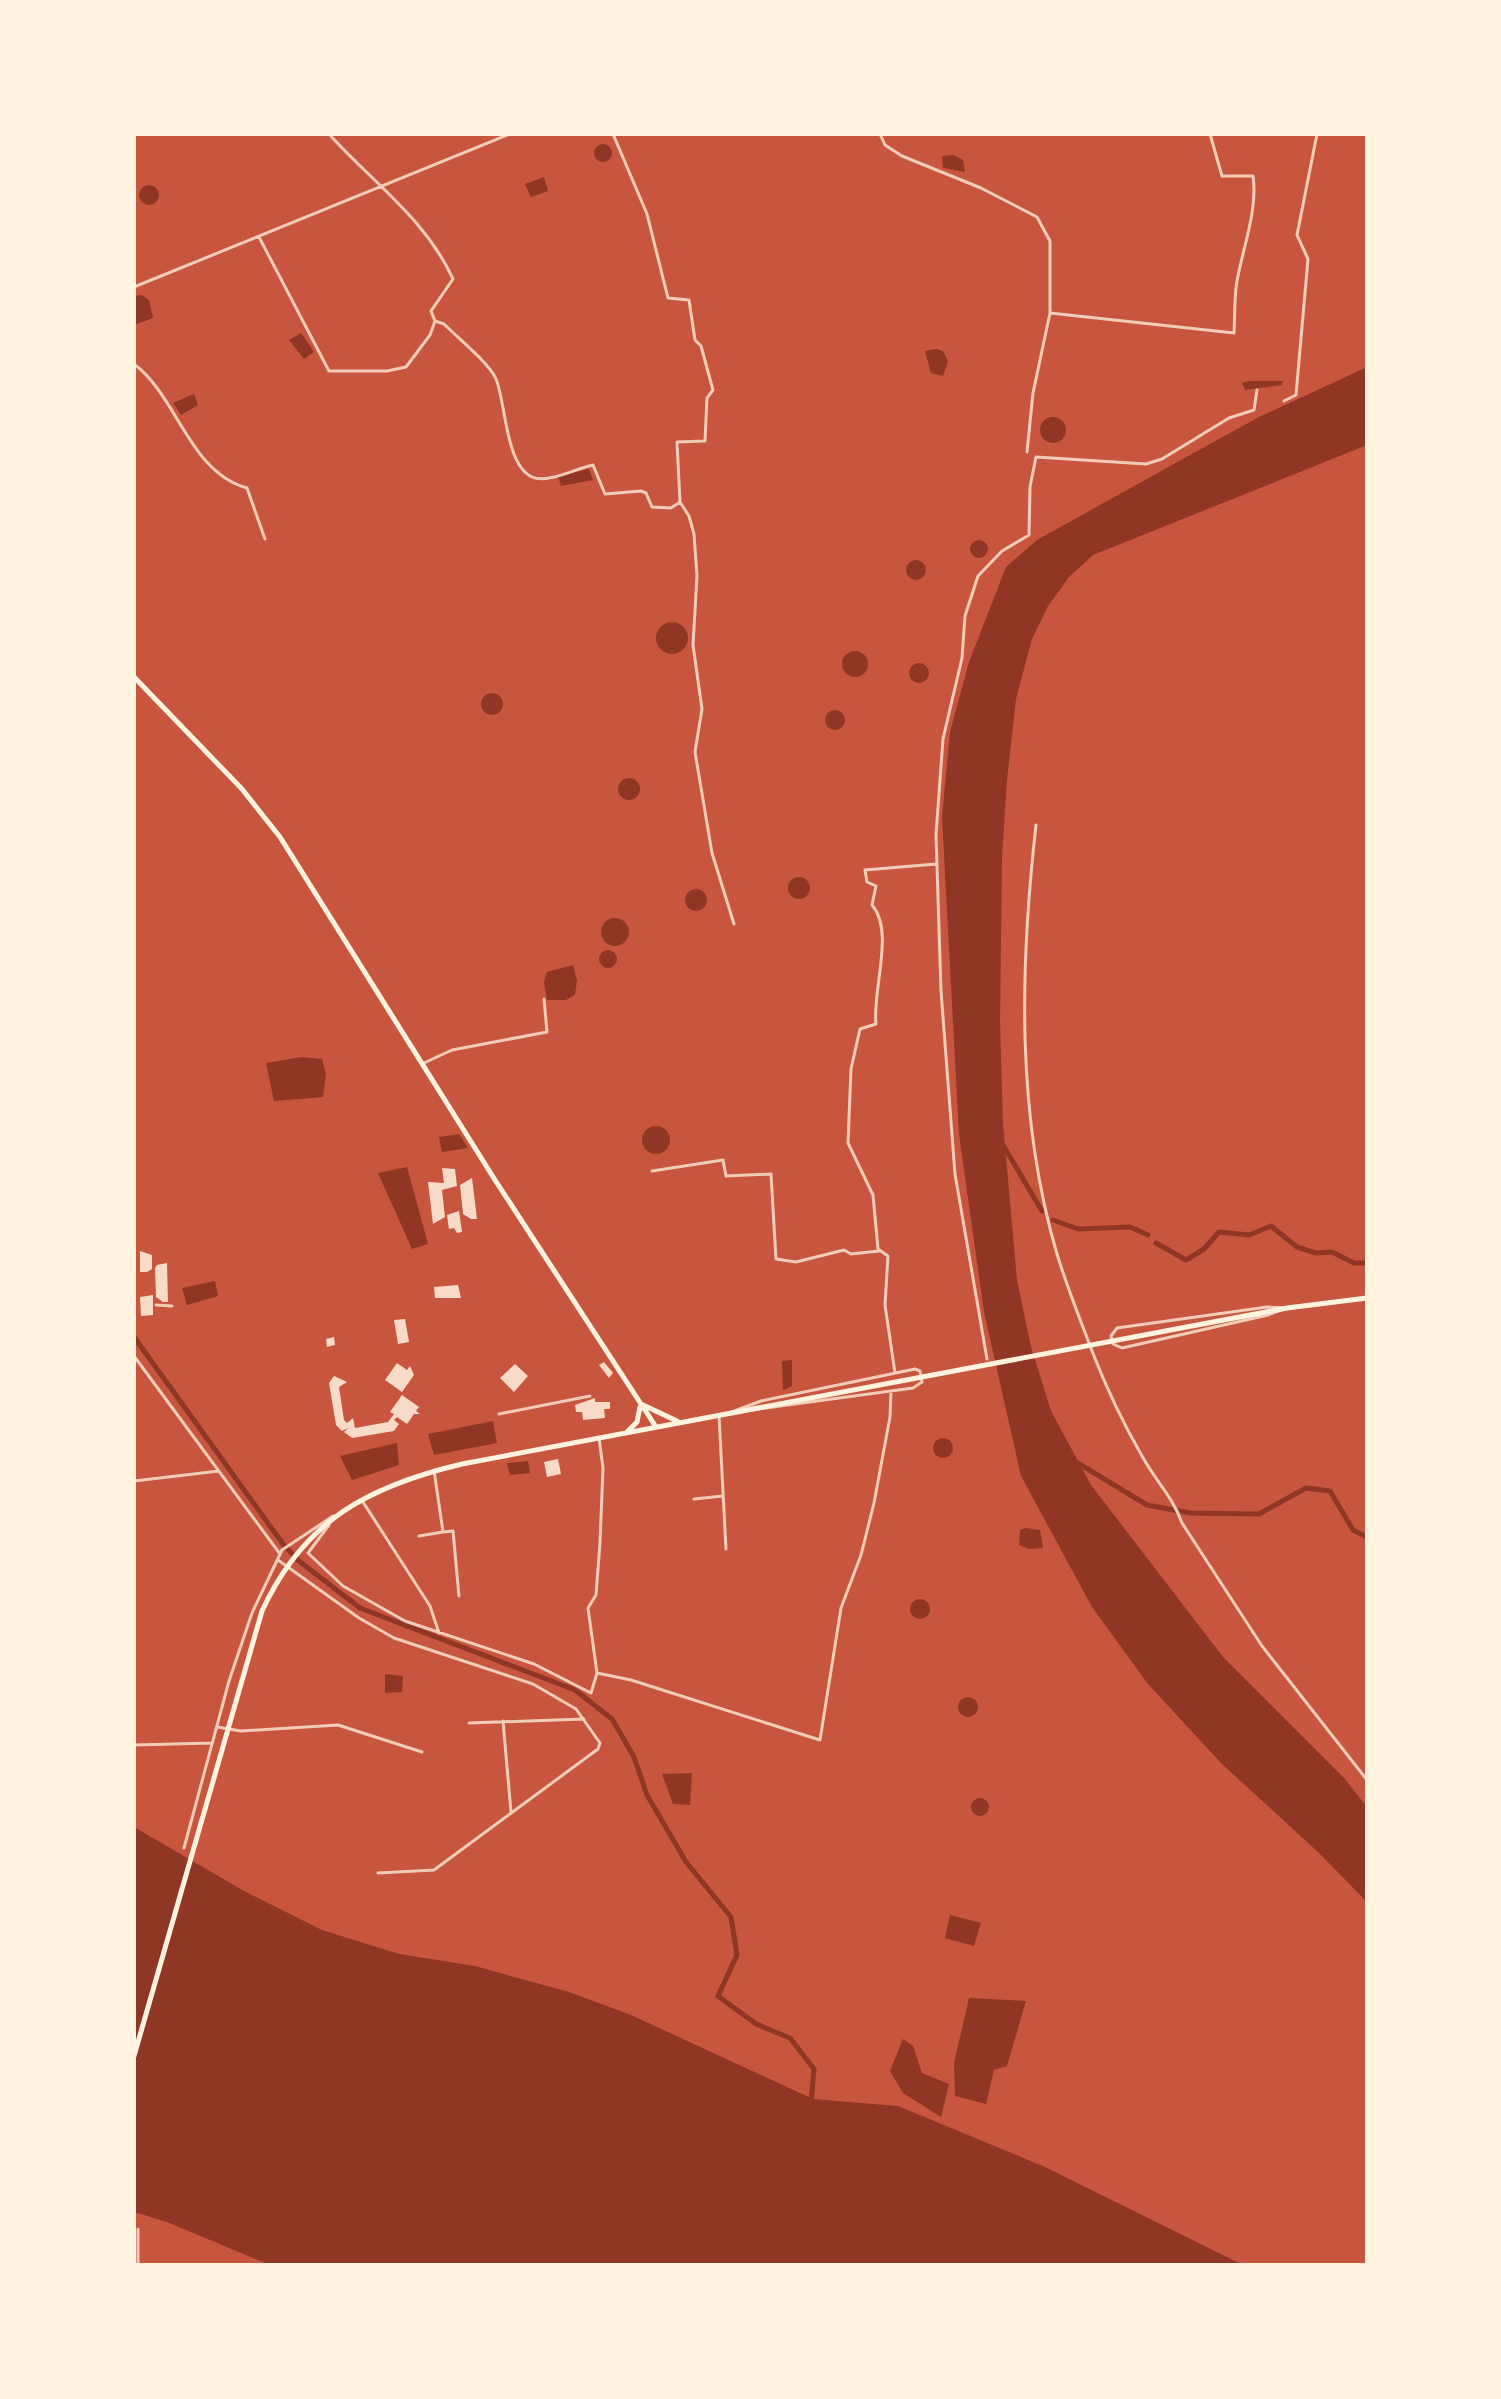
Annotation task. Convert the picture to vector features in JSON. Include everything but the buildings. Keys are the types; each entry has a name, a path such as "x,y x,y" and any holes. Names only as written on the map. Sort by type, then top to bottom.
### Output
{"highway":[{"path":"134,677 242,789 280,837 421,1065 656,1427"},
{"path":"134,2056 253,1638 281,1576 318,1530 361,1498 400,1479 434,1470 1116,1339 1287,1308 1367,1298"},
{"path":"639,1402 661,1416 680,1422"},
{"path":"627,1432 637,1422 639,1402"}],"street":[{"path":"259,237 329,371 387,371 406,367 430,335 435,321 431,311 453,279 432,240 410,212 329,134"},
{"path":"134,287 510,134"},
{"path":"613,134 647,214 668,298 689,300 695,340 701,346 713,390 707,398 705,441 677,442 680,502 689,516 694,534 697,576 693,645 702,709 695,752 712,853 734,924"},
{"path":"880,134 885,145 902,156 981,188 1037,217 1050,241 1050,313 1033,393 1027,452"},
{"path":"1050,313 1234,333 1237,281 1246,249 1249,214 1256,197 1253,176 1222,176 1210,134"},
{"path":"1284,401 1296,395 1308,259 1297,235 1317,134"},
{"path":"435,321 444,324 496,378 509,438 520,466 529,476 540,479 592,465 605,494 621,490 646,493 652,507 671,508 680,502"},
{"path":"134,364 153,380 199,452 215,470 230,483 247,488 265,539"},
{"path":"987,1359 955,1174 936,864 943,739 962,658 965,616 978,576 1002,551 1029,535 1030,487 1036,457 1119,464 1162,459 1229,418 1254,410 1257,390"},
{"path":"1036,825 1028,893 1023,1028 1029,1109 1060,1263 1098,1365 1144,1459 1175,1503 1182,1523 1262,1646 1367,1780"},
{"path":"879,1251 873,1195 848,1143 851,1069 860,1029 876,1024 881,962 880,915 872,905 876,886 867,882 865,870 936,864"},
{"path":"421,1065 452,1050 547,1032 544,999"},
{"path":"652,1171 723,1160 726,1176 771,1174 776,1259 796,1262 844,1250 851,1254 879,1251 888,1256 885,1305 895,1373"},
{"path":"156,1305 172,1306"},
{"path":"1267,1307 1287,1308 1122,1348 1113,1344 1111,1336 1117,1328 1267,1307"},
{"path":"134,1356 281,1552"},
{"path":"915,1369 920,1371 922,1382 913,1388 729,1413 761,1401 915,1369"},
{"path":"597,1673 631,1680 820,1740 841,1608 861,1555 874,1503 890,1417 891,1391"},
{"path":"499,1414 590,1396"},
{"path":"719,1415 726,1549"},
{"path":"336,1515 309,1549 309,1556 343,1586 387,1612 439,1634 534,1664 591,1693 597,1673 588,1608 596,1595 600,1543 603,1468 599,1438"},
{"path":"434,1470 443,1532"},
{"path":"134,1481 219,1471"},
{"path":"694,1499 723,1496"},
{"path":"361,1498 430,1606 439,1634"},
{"path":"184,1848 241,1644 281,1552 336,1515"},
{"path":"419,1536 453,1531 459,1596"},
{"path":"278,1560 359,1618 394,1638 533,1684 576,1709 600,1743 598,1749 434,1870 378,1873"},
{"path":"469,1723 584,1719"},
{"path":"503,1721 511,1812"},
{"path":"217,1727 241,1731 338,1725 422,1752"},
{"path":"134,1745 212,1743"},
{"path":"138,2229 138,2265"}],"shaded area":[{"path":"603,144 612,153 603,162 594,153"},
{"path":"953,155 963,160 965,172 943,168 942,156"},
{"path":"544,177 548,191 531,197 525,184"},
{"path":"149,185 156,188 159,195 156,202 149,205 142,202 139,195 142,188"},
{"path":"142,295 149,300 153,318 134,325 134,296"},
{"path":"301,333 314,352 304,359 289,340"},
{"path":"925,351 943,351 948,361 943,376 931,373"},
{"path":"1367,367 1367,445 1093,555 1069,577 1048,606 1032,639 1016,699 1002,856 1000,1022 1003,1124 1017,1280 1031,1347 1051,1411 1091,1485 1223,1657 1344,1778 1367,1807 1367,1902 1318,1852 1222,1764 1148,1684 1092,1607 1021,1476 984,1312 959,1134 942,817 950,732 969,662 1006,567 1037,540 1190,455 1259,417"},
{"path":"1283,381 1282,385 1245,390 1242,383"},
{"path":"194,394 198,405 181,415 173,403"},
{"path":"1053,417 1062,421 1066,430 1062,439 1053,443 1044,439 1040,430 1044,421"},
{"path":"589,469 593,480 561,486 558,476"},
{"path":"975,540 983,540 988,549 986,556 975,558 970,553 970,545"},
{"path":"916,560 923,563 926,570 923,577 916,580 909,577 906,570 909,563"},
{"path":"672,622 683,627 688,638 683,649 672,654 661,649 656,638 661,627"},
{"path":"855,651 864,655 868,664 864,673 855,677 846,673 842,664 846,655"},
{"path":"919,663 926,666 929,673 926,680 919,683 912,680 909,673 912,666"},
{"path":"492,693 503,704 492,715 481,704"},
{"path":"835,710 842,713 845,720 842,727 835,730 828,727 825,720 828,713"},
{"path":"629,778 640,789 629,800 618,789"},
{"path":"799,877 810,888 799,899 788,888"},
{"path":"696,889 704,892 707,900 704,908 696,911 688,908 685,900 688,892"},
{"path":"615,918 625,922 629,932 625,942 615,946 605,942 601,932 605,922"},
{"path":"604,950 612,950 617,959 615,966 604,968 599,963 599,955"},
{"path":"573,965 577,980 575,995 566,1000 547,1000 544,982 547,972"},
{"path":"301,1057 322,1059 326,1074 323,1097 274,1101 266,1063"},
{"path":"656,1126 666,1130 670,1140 666,1150 656,1154 646,1150 642,1140 646,1130"},
{"path":"459,1134 468,1148 442,1152 439,1137"},
{"path":"407,1167 428,1244 412,1249 378,1173"},
{"path":"215,1281 218,1296 187,1305 182,1288"},
{"path":"792,1360 792,1386 783,1390 782,1361"},
{"path":"493,1421 497,1443 434,1455 428,1434"},
{"path":"943,1438 950,1441 953,1448 950,1455 943,1458 936,1455 933,1448 936,1441"},
{"path":"397,1443 399,1465 352,1480 340,1456"},
{"path":"528,1461 530,1473 510,1475 507,1463"},
{"path":"1020,1530 1040,1530 1043,1548 1029,1549 1019,1545"},
{"path":"920,1599 927,1602 930,1609 927,1616 920,1619 913,1616 910,1609 913,1602"},
{"path":"385,1674 403,1676 402,1692 385,1693"},
{"path":"968,1697 975,1700 978,1707 975,1714 968,1717 961,1714 958,1707 961,1700"},
{"path":"692,1773 690,1805 673,1804 662,1774"},
{"path":"980,1798 989,1807 980,1816 971,1807"},
{"path":"134,1827 244,1891 322,1930 399,1954 475,1966 569,1992 631,2015 813,2099 898,2106 1045,2167 1243,2265 270,2265 167,2222 134,2212"},
{"path":"950,1915 981,1923 974,1946 945,1938"},
{"path":"969,1998 1026,2001 1007,2066 994,2070 986,2104 955,2096 954,2063"},
{"path":"903,2039 913,2046 922,2073 949,2084 941,2117 903,2093 890,2071"}],"waterway":[{"path":"1003,1145 1042,1211"},
{"path":"1053,1220 1078,1229 1130,1227 1148,1235"},
{"path":"1156,1243 1186,1260 1204,1249 1219,1232 1249,1235 1271,1226 1297,1247 1316,1253 1332,1252 1354,1263 1367,1263"},
{"path":"134,1337 283,1544 299,1561 360,1608 575,1690 612,1719 634,1757 647,1795 686,1862 731,1917 737,1955 718,1996 756,2024 790,2038 814,2069 811,2103"},
{"path":"1076,1462 1147,1505 1190,1513 1259,1514 1306,1488 1330,1491 1353,1530 1367,1537"}]}
